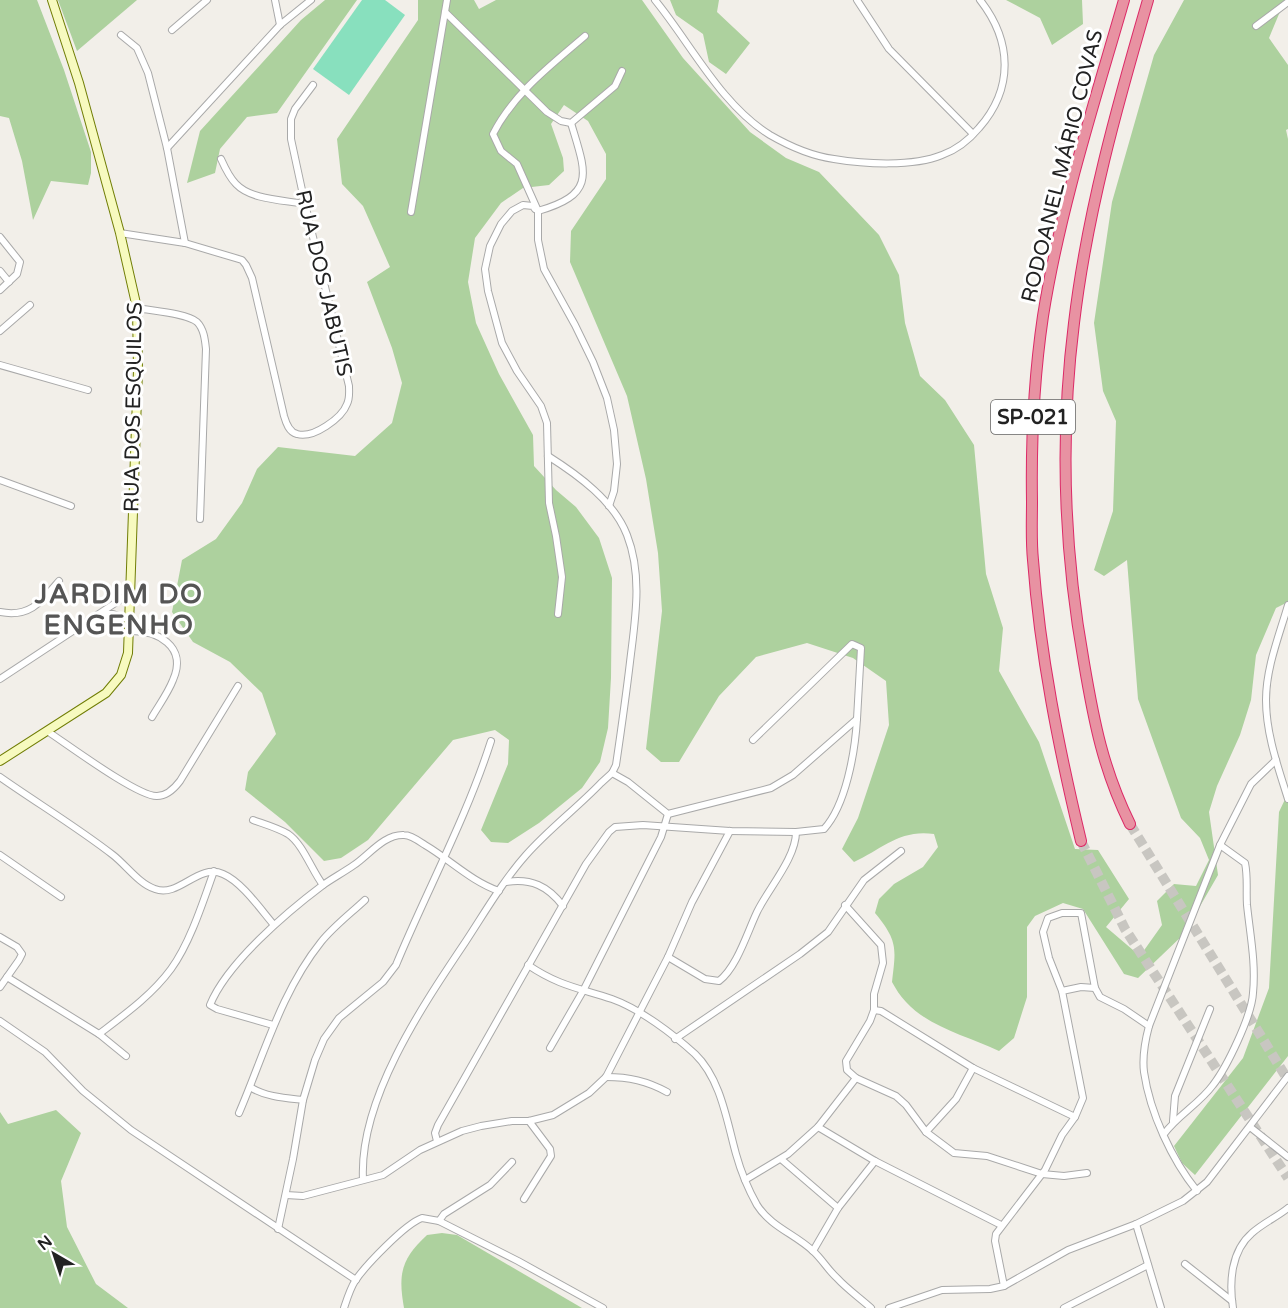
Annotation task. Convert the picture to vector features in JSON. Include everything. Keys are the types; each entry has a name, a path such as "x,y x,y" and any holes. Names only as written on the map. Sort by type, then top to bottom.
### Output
{"highway":[{"name":"RODOANEL MÁRIO COVAS","path":"1081,841 1067,781 1041,640 1033,558 1033,417 1043,317 1056,249 1124,0"},
{"name":"RODOANEL MÁRIO COVAS","path":"1130,824 1117,798 1102,753 1079,637 1072,587 1067,423 1074,322 1097,186 1148,0"}],"street":[{"name":"RUA DOS ESQUILOS","path":"0,761 95,701 115,684 125,666 129,631 138,370 137,308 120,233 80,83 51,0"},
{"path":"172,30 207,0"},
{"path":"275,0 280,25"},
{"path":"167,148 280,25 310,0"},
{"path":"411,212 447,0"},
{"path":"655,0 693,54 730,99 751,121 769,134 809,153 833,159 885,163 922,161 942,155 959,147 988,118 999,98 1005,75 999,29 980,0"},
{"path":"857,0 889,49 973,134"},
{"path":"1256,26 1288,2"},
{"path":"445,12 547,112 561,121 571,123"},
{"path":"121,34 137,48 148,73 167,148 185,243"},
{"path":"585,36 523,89 501,117 493,134 501,151 517,164 538,211 538,240 544,269 575,325 607,398 618,464 609,506"},
{"path":"571,123 615,86 622,71"},
{"name":"RUA DOS JABUTIS","path":"120,233 185,243 238,258 246,265 252,278 284,416 292,431 304,435 333,422 347,406 350,394 304,204 290,126 294,109 313,85"},
{"path":"538,211 567,201 578,192 583,178 582,160 571,123"},
{"path":"221,159 231,178 242,189 257,195 304,204"},
{"path":"538,211 533,206 524,205 512,211 501,224 490,246 485,269 488,291 502,343 517,371 541,406 547,423 549,503 562,577 558,614"},
{"path":"0,237 20,262 17,274 0,290"},
{"path":"0,271 9,282"},
{"path":"0,331 30,305"},
{"path":"137,308 190,318 198,324 204,334 206,349 200,519"},
{"path":"0,365 88,390"},
{"path":"363,1179 362,1161 368,1128 390,1068 407,1034 439,981 525,856 612,772 616,765 637,603 634,561 627,534 609,506 582,480 548,456"},
{"path":"0,480 70,506"},
{"path":"0,612 20,614 30,610 42,601 59,581"},
{"path":"0,679 129,594"},
{"path":"1288,605 1270,666 1266,700 1269,730 1288,799"},
{"path":"101,614 113,614 129,620"},
{"path":"129,631 140,631 159,636 170,645 176,657 176,672 173,680 152,717"},
{"path":"436,1142 435,1133 438,1125 528,965 586,864 615,827 644,825 730,831 796,832 824,829 833,820 846,780 856,737 861,648 852,644 753,740"},
{"path":"47,731 136,790 156,796 164,795 172,791 180,782 238,686"},
{"path":"668,814 771,788 793,775 857,719"},
{"path":"278,1229 303,1100 324,1039 339,1018 384,982 396,965 477,782 490,741"},
{"path":"1197,1191 1175,1160 1150,1098 1144,1071 1144,1045 1149,1026 1220,845 1251,784 1276,760"},
{"path":"612,772 668,814"},
{"path":"0,777 113,855 153,889 163,891 180,886 197,875 214,871 224,874 237,884 274,926"},
{"path":"550,1047 583,991 661,837 668,814"},
{"path":"253,820 289,835 298,843 314,874 323,885"},
{"path":"286,1196 303,1196 383,1175 436,1142 481,1126 529,1121 553,1115 589,1093 606,1077 668,957 692,902 730,831"},
{"path":"668,957 705,979 718,981 726,976 796,840 796,832"},
{"path":"273,1025 229,1013 210,1005 223,980 274,926 323,885 362,860 379,844 394,836 406,835 445,857 489,888 499,891"},
{"path":"1164,1134 1173,1121 1191,1108 1213,1085 1244,1025 1253,994 1245,863 1220,845"},
{"path":"675,1039 800,954 828,932 864,880 901,851"},
{"path":"0,855 61,897"},
{"path":"99,1034 143,999 172,968 193,927 214,871"},
{"path":"505,882 520,880 533,883 554,894 563,906"},
{"path":"239,1113 273,1025 285,1002 321,943 365,900"},
{"path":"845,905 881,945 883,963 874,994 874,1010 846,1061 847,1070 856,1078 896,1096 906,1105 926,1132 954,1154 987,1156 1042,1174 1064,1176 1087,1173"},
{"path":"1004,1286 995,1241 996,1234 1042,1174 1083,1098 1062,991 1049,958 1043,932 1048,918 1062,913 1081,913 1095,988 1100,997 1124,1009 1149,1026"},
{"path":"0,937 17,947 22,954 0,987"},
{"path":"528,965 547,978 613,1000 639,1012 696,1055 711,1075 731,1128 736,1155 745,1180 766,1216 813,1251 836,1278 871,1308"},
{"path":"7,977 99,1034 126,1056"},
{"path":"1062,991 1081,987 1095,988"},
{"path":"1173,1121 1175,1096 1210,1009"},
{"path":"874,1010 881,1011 973,1068 1074,1117"},
{"path":"0,1021 45,1052 102,1109 131,1131 356,1280"},
{"path":"926,1132 956,1099 973,1068"},
{"path":"889,1308 942,1290 990,1289 1004,1286 1068,1250 1136,1224 1183,1201 1207,1182 1288,1076"},
{"path":"606,1077 638,1079 667,1092"},
{"path":"745,1180 781,1159 818,1127 856,1078"},
{"path":"250,1087 258,1092 279,1098 303,1100"},
{"path":"524,1199 551,1156 550,1149 529,1121"},
{"path":"818,1127 875,1161 1002,1225"},
{"path":"1250,1127 1288,1157"},
{"path":"781,1159 838,1208"},
{"path":"813,1251 838,1208 875,1161"},
{"path":"439,1221 444,1214 490,1185 512,1162"},
{"path":"1232,1305 1231,1274 1244,1243 1253,1232 1286,1210"},
{"path":"344,1308 347,1296 356,1280 415,1221 422,1218 439,1221 603,1308"},
{"path":"1136,1224 1161,1308"},
{"path":"1185,1264 1232,1305"},
{"path":"1064,1308 1148,1265"}],"green space":[{"path":"0,0 37,0 64,70 91,152 91,173 88,185 51,181 33,220 22,161 9,118 0,116"},
{"path":"58,0 137,0 77,51"},
{"path":"325,0 357,0 277,113 247,117 220,149 215,173 187,183 200,131 301,20"},
{"path":"362,0 385,0 405,15 349,95 313,69"},
{"path":"418,0 474,0 479,9 496,0 642,0 683,58 750,132 786,158 819,172 879,235 899,275 905,323 920,376 945,400 974,445 986,574 1003,628 999,671 1039,742 1075,849 1098,850 1129,899 1106,927 1140,956 1162,925 1157,901 1174,884 1196,886 1209,860 1200,838 1181,818 1138,699 1127,560 1104,576 1094,570 1113,511 1116,421 1103,391 1094,323 1112,202 1154,55 1184,0 1288,0 1269,38 1288,65 1288,129 1286,130 1288,139 1288,602 1276,608 1256,655 1251,700 1240,735 1217,786 1209,812 1218,875 1184,934 1138,978 1124,974 1083,909 1063,903 1035,916 1027,927 1027,997 1014,1038 999,1051 926,1019 904,1000 892,982 894,945 892,938 875,913 879,899 894,884 923,867 938,847 934,834 922,833 901,837 854,862 842,849 858,818 889,725 886,681 853,658 807,643 756,657 719,696 679,762 661,762 646,749 662,611 658,553 646,479 627,396 570,262 571,231 606,179 606,154 588,121 564,105 551,124 563,158 564,171 549,185 523,188 501,203 475,238 468,282 476,323 499,374 533,435 534,466 556,490 576,507 599,538 612,578 608,728 600,762 582,788 539,823 508,843 491,842 481,830 508,764 509,740 495,730 453,740 368,840 341,858 324,861 285,822 245,790 248,772 276,734 262,693 230,662 193,642 172,612 182,560 216,539 242,503 257,469 278,447 355,456 392,423 402,383 392,348 367,282 390,267 363,206 342,184 337,139 418,20"},
{"path":"670,0 719,0 717,12 750,43 726,74 709,62 703,34 676,15"},
{"path":"1006,0 1082,0 1083,24 1052,45 1040,18"},
{"path":"1288,793 1288,1056 1195,1175 1182,1163 1174,1146 1243,1058 1269,988 1279,812"},
{"path":"56,1110 81,1133 61,1181 67,1227 96,1284 128,1308 0,1308 0,1112 8,1124"},
{"path":"442,1233 457,1235 582,1308 404,1308 401,1286 407,1260 427,1235"}],"tunnel":[{"path":"1130,824 1288,1080"},
{"path":"1081,841 1125,929 1288,1178"}],"district":[{"name":"JARDIM DO ENGENHO","path":"119,610"}]}
